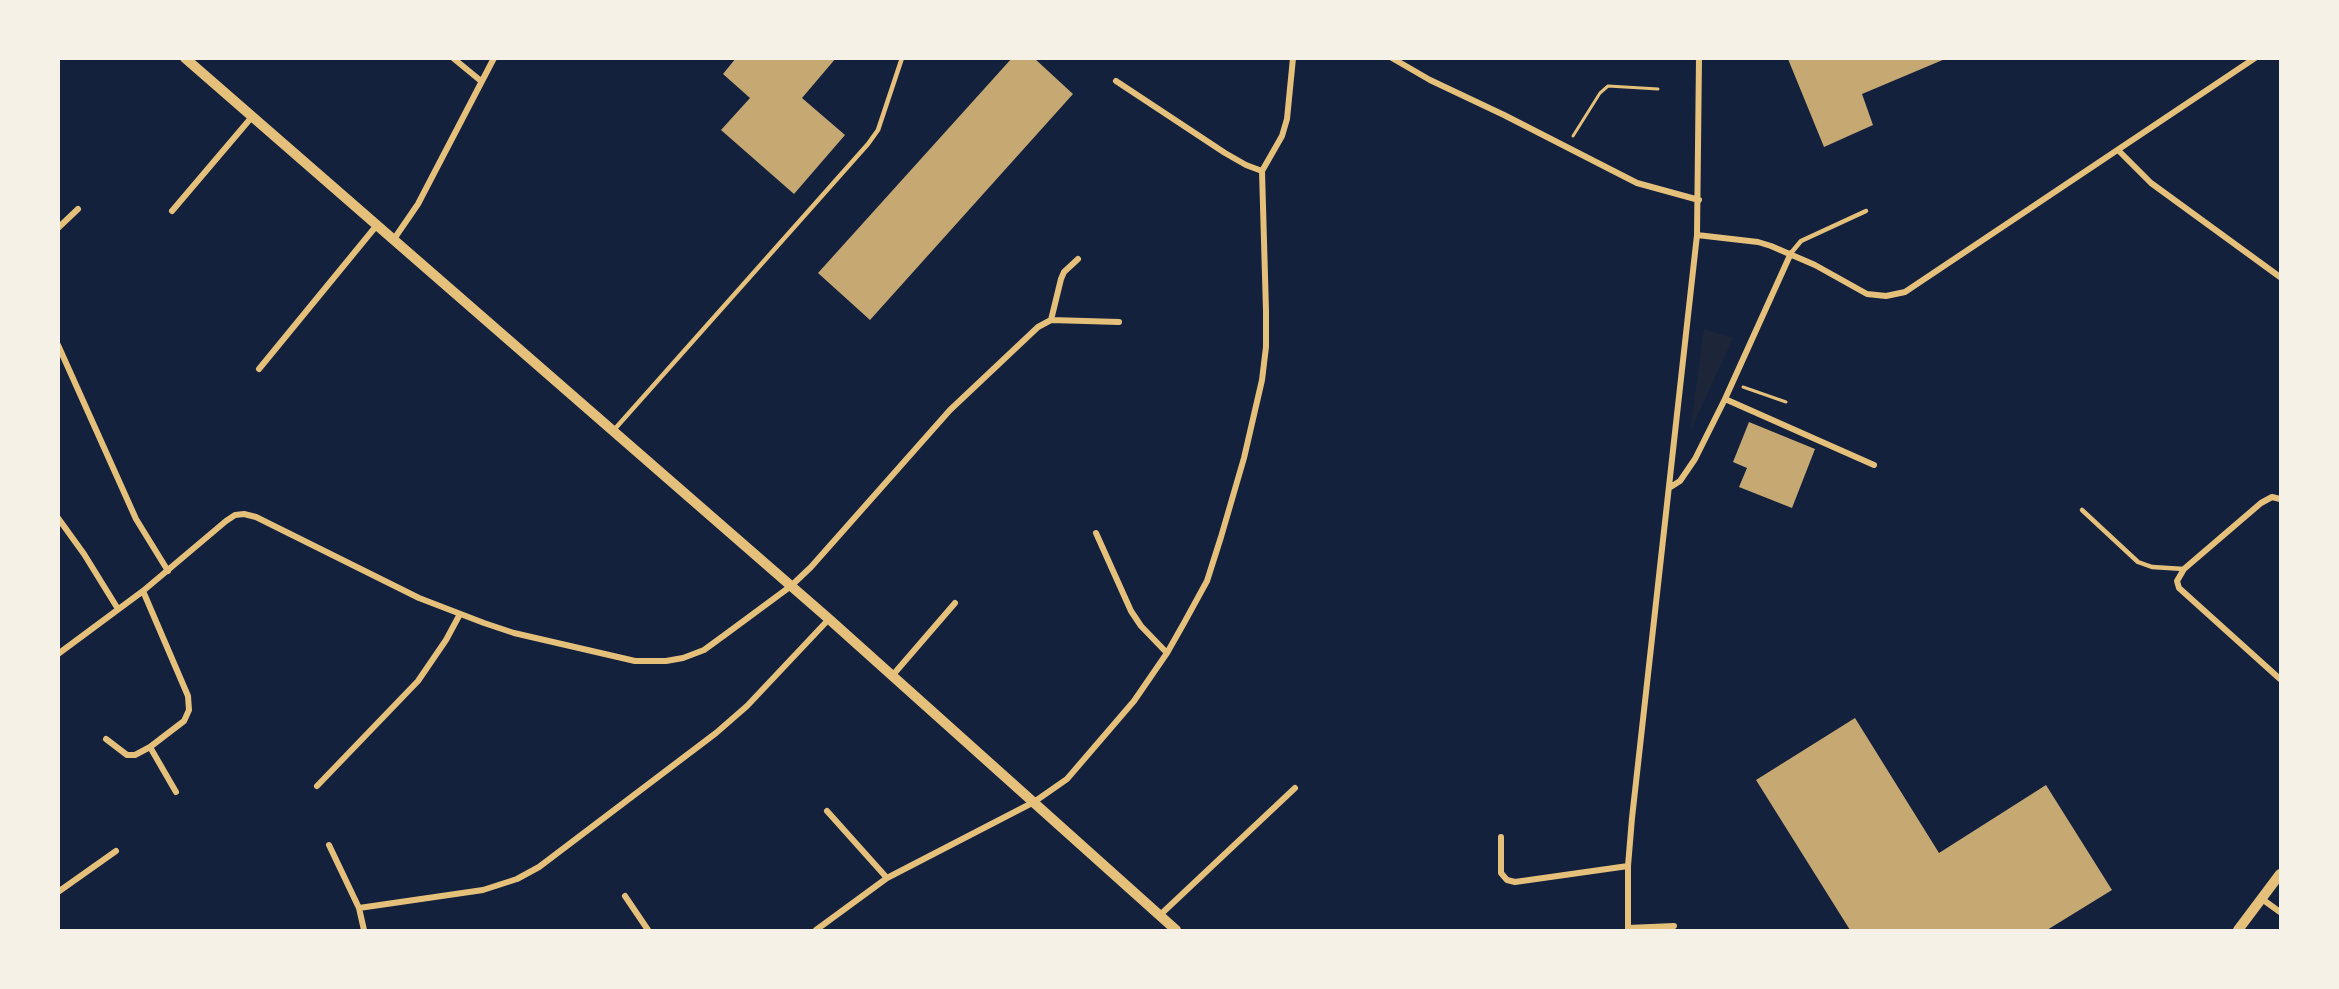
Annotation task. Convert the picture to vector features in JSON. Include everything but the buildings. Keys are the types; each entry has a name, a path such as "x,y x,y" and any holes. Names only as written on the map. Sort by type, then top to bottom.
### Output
{"street":[{"path":"184,58 791,586 1176,930"},
{"path":"453,58 481,81"},
{"path":"394,239 418,204 494,58"},
{"path":"821,929 887,878 1034,802 1066,779 1134,702 1167,653 1207,581 1244,458 1262,380 1266,335 1262,171 1282,136 1287,119 1293,58"},
{"path":"1392,58 1430,80 1637,183 1699,200"},
{"path":"1674,926 1628,929 1628,866 1697,235 1699,58"},
{"path":"1697,235 1758,242 1791,253 1867,294 1886,296 1905,291 2119,151 2255,58"},
{"path":"1116,81 1225,153 1262,171"},
{"path":"172,211 251,118"},
{"path":"2119,151 2151,183 2280,277"},
{"path":"58,228 78,209"},
{"path":"259,369 377,225"},
{"path":"1669,488 1680,481 1688,470 1725,399 1791,253"},
{"path":"1051,320 1064,272 1078,259"},
{"path":"58,654 143,591 226,521 236,515 244,514 256,517 410,593 460,615 514,633 635,661 666,661 683,658 704,650 791,586 811,567 950,410 1038,327 1051,320 1119,322"},
{"path":"58,345 136,519 168,571"},
{"path":"1725,399 1874,465"},
{"path":"2280,499 2272,497 2261,503 2184,569 2177,580 2179,588 2280,679"},
{"path":"58,518 84,554 118,609"},
{"path":"1096,533 1131,611 1141,626 1167,653"},
{"path":"106,739 127,755 135,755 150,747 184,721 189,710 188,696 143,591"},
{"path":"892,676 955,603"},
{"path":"317,786 418,681 447,640 460,615"},
{"path":"359,908 483,890 516,879 539,867 716,733 747,706 829,620"},
{"path":"150,747 176,792"},
{"path":"1159,916 1295,788"},
{"path":"827,811 887,878"},
{"path":"1502,837 1501,873 1506,880 1515,882 1628,866"},
{"path":"328,845 359,908 364,930"},
{"path":"58,892 116,851"},
{"path":"2238,930 2280,874"},
{"path":"625,896 648,930"},
{"path":"2262,899 2280,912"}],"lane":[{"path":"613,431 868,144 878,130 902,58"},
{"path":"1791,253 1801,241 1866,211"},
{"path":"2082,510 2138,562 2152,567 2184,569"}],"path":[{"path":"1566,147 1600,93 1608,86 1658,89"},
{"path":"1732,383 1786,402"}],"shaded area":[{"path":"1704,329 1733,338 1690,432"}]}
